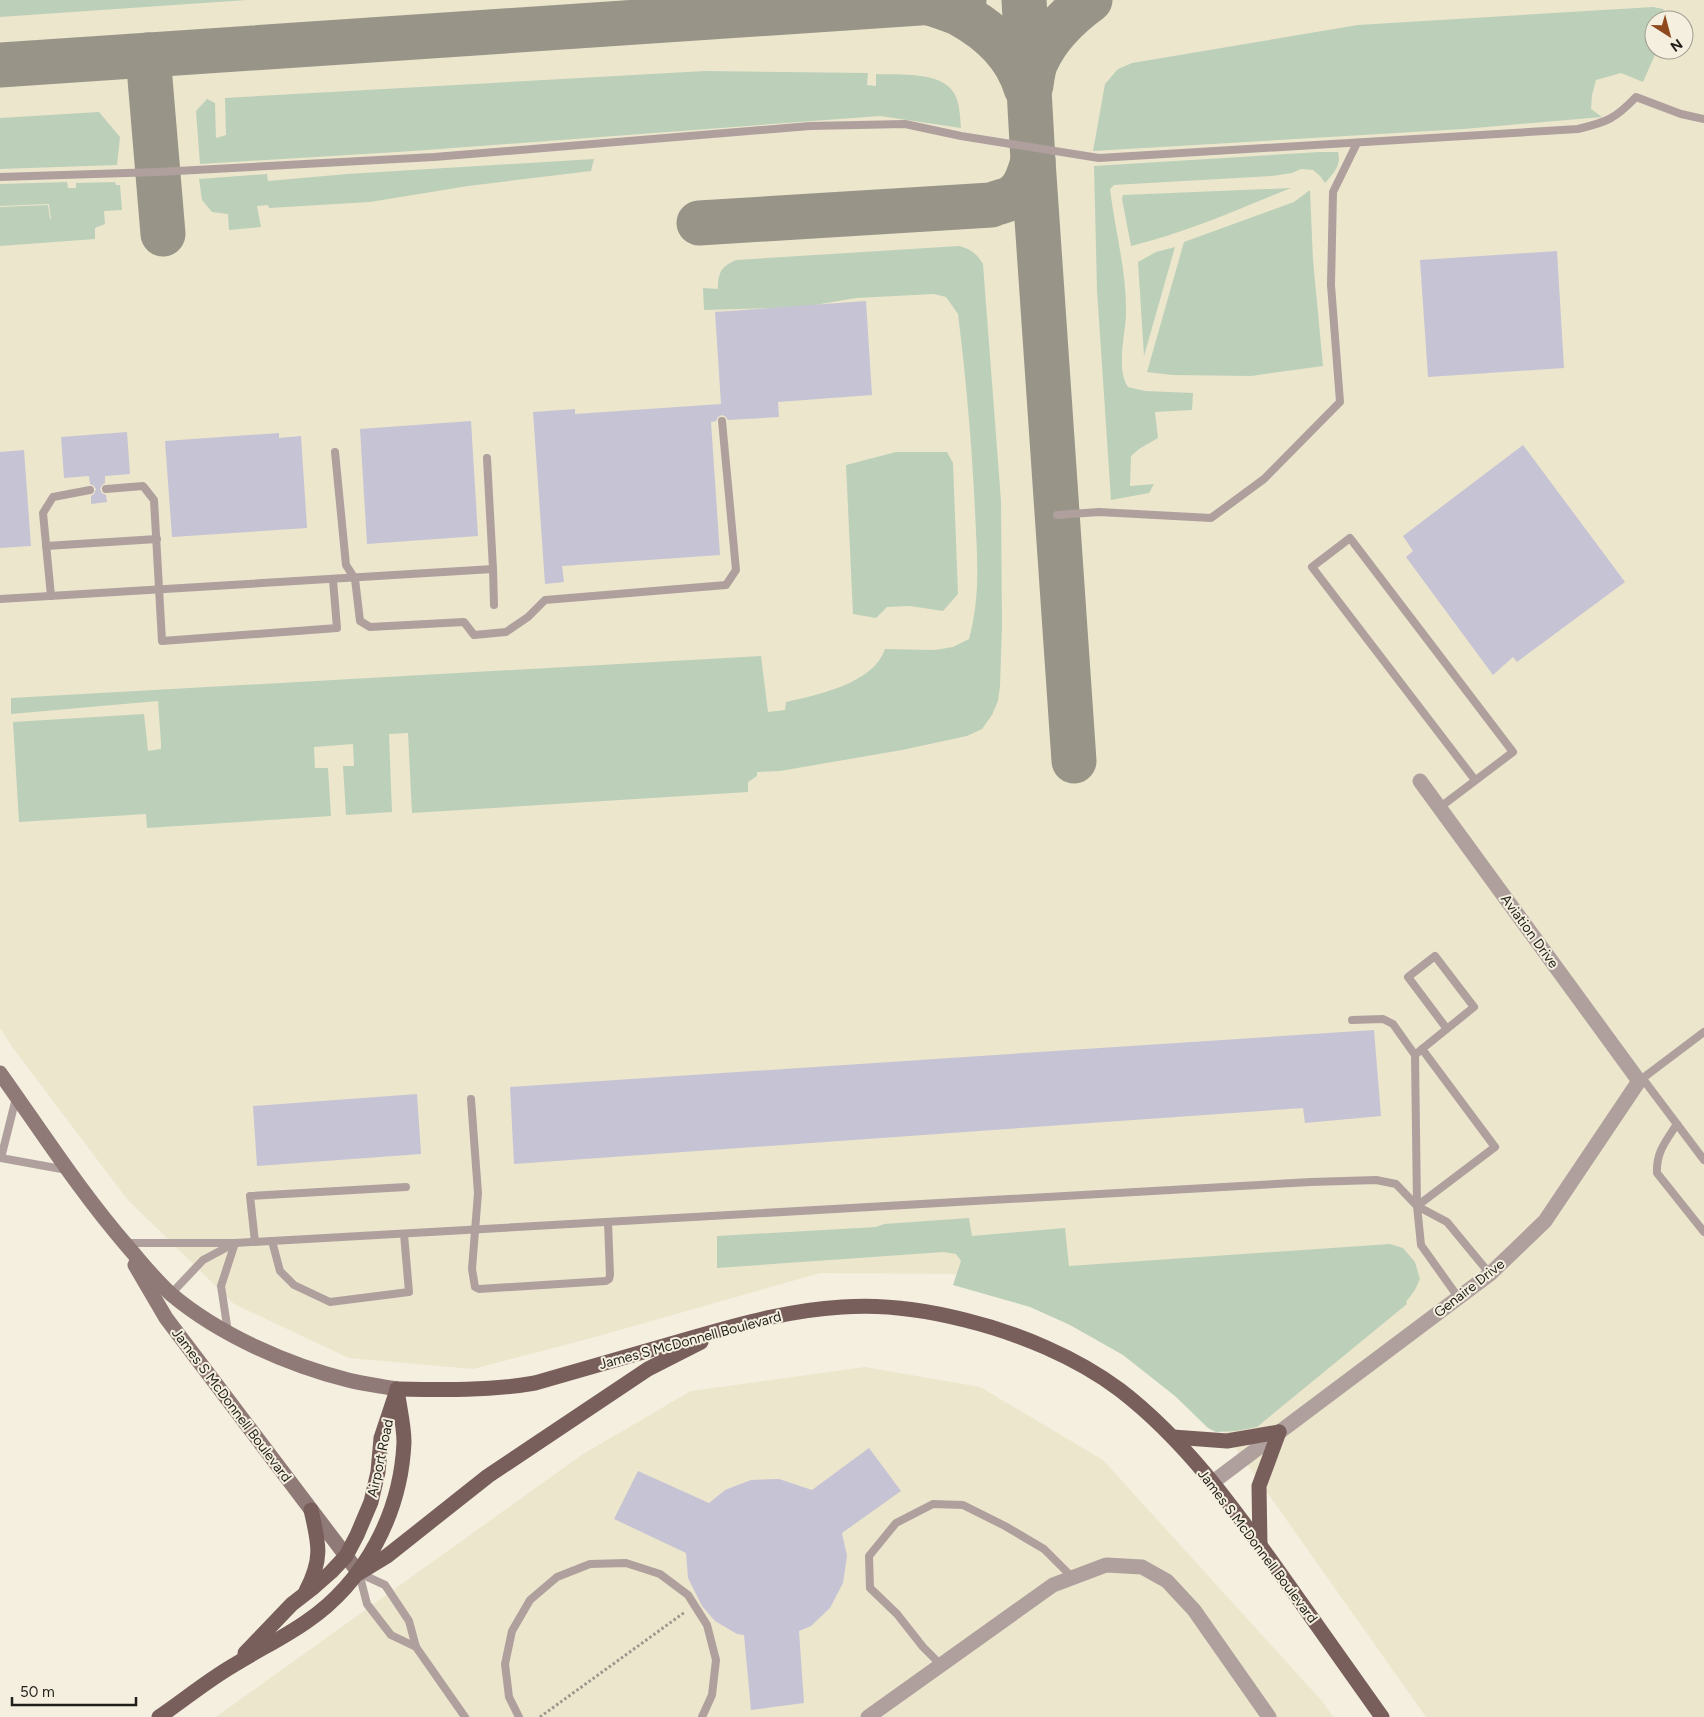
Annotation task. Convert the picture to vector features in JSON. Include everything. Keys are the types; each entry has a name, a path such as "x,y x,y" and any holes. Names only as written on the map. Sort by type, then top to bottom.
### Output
{"main road":[{"name":"James S McDonnell Boulevard","path":"397,1389 465,1390 507,1388 535,1383 731,1326 801,1311 843,1306 920,1311 981,1323 1009,1332 1046,1348 1088,1370 1118,1389 1173,1437 1213,1482 1382,1717"},
{"name":"Airport Road","path":"359,1573 387,1556 488,1476 648,1369 731,1326"},
{"name":"Airport Road","path":"232,1666 292,1604 331,1572 346,1556 371,1502 378,1472 381,1438 397,1389"},
{"name":"Airport Road","path":"159,1717 232,1666 307,1622 335,1599 359,1573 375,1546 390,1513 400,1478 404,1440 397,1389"},
{"path":"1173,1437 1227,1441 1279,1432"},
{"path":"1260,1546 1259,1486 1279,1432"},
{"path":"305,1594 314,1575 318,1560 318,1539 311,1510"}],"street":[{"name":"Aviation Drive","path":"1420,782 1641,1080"},
{"name":"James S McDonnell Boulevard","path":"0,1073 120,1238 171,1294 228,1332 268,1352 321,1372 349,1380 397,1389"},
{"name":"Genaire Drive","path":"1213,1482 1490,1274 1544,1221 1641,1080"},
{"name":"James S McDonnell Boulevard","path":"120,1238 160,1308 359,1573"},
{"path":"868,1717 1053,1585 1106,1565 1142,1567 1167,1582 1194,1610 1269,1717"}],"lane":[{"path":"0,177 158,172 424,157 819,126 905,124 961,136 1099,158 1578,129 1601,123 1621,112 1636,97 1681,114 1704,119"},
{"path":"1057,515 1099,512 1211,518 1264,480 1340,402 1331,285 1333,192 1356,143"},
{"path":"335,452 346,565 354,579 360,621 370,627 464,622 474,635 506,632 528,618 545,600 726,585 736,570 722,421"},
{"path":"487,458 494,605"},
{"path":"106,489 143,486 154,500 162,641 337,628 333,580"},
{"path":"52,596 43,512 52,497 90,490"},
{"path":"1439,808 1513,752 1350,538 1312,567 1475,780"},
{"path":"46,546 157,539"},
{"path":"0,599 493,570"},
{"path":"1415,1055 1474,1008 1435,956 1408,977 1447,1029"},
{"path":"1352,1020 1383,1019 1393,1024 1415,1055 1417,1206 1421,1245 1458,1297"},
{"name":"Genaire Drive","path":"1641,1080 1704,1032"},
{"path":"1417,1206 1495,1147 1422,1049"},
{"path":"1641,1080 1704,1160"},
{"path":"16,1096 1,1158 69,1170"},
{"path":"471,1099 478,1192 474,1229 473,1283 475,1288 606,1281 610,1275 608,1222"},
{"path":"1677,1124 1660,1151 1656,1162 1658,1173 1704,1232"},
{"path":"120,1238 235,1243 1301,1182 1376,1180 1396,1184 1417,1206 1447,1222 1490,1274"},
{"path":"255,1242 250,1196 406,1187"},
{"path":"272,1241 280,1271 294,1285 330,1302 409,1292 404,1234"},
{"path":"160,1308 203,1260 235,1243"},
{"path":"228,1332 221,1286 235,1243"},
{"path":"941,1665 923,1647 897,1614 870,1588 868,1556 896,1523 933,1504 962,1504 1044,1549 1073,1578"},
{"path":"517,1716 510,1696 505,1664 512,1631 530,1600 557,1577 590,1564 626,1563 660,1574 688,1595 708,1625 716,1660 712,1695 702,1717"},
{"path":"359,1573 367,1604 391,1635 416,1647"},
{"path":"359,1573 385,1585 409,1621 416,1647 465,1717"}],"path":[{"path":"540,1717 695,1605"}],"shaded area":[{"path":"0,0 1704,0 1704,1717 1426,1717 1213,1416 1061,1306 957,1274 820,1273 595,1337 473,1369 349,1358 234,1304 127,1199 0,1028"},
{"path":"865,1367 980,1387 1103,1460 1322,1701 1333,1717 216,1717 583,1454 691,1391"}],"green space":[{"path":"0,0 247,0 0,17"},
{"path":"1653,7 1663,10 1644,10 1644,60 1653,60 1643,82 1621,73 1596,80 1591,109 1602,117 1464,129 1093,151 1105,84 1118,69 1132,63 1358,25"},
{"path":"705,71 868,73 867,85 876,86 876,74 930,78 948,86 954,93 959,106 961,128 880,116 413,151 200,164 196,111 207,99 215,103 216,138 226,135 225,98"},
{"path":"99,112 120,137 117,165 0,169 0,118"},
{"path":"1338,152 1339,157 1336,169 1325,183 1313,170 1301,169 1292,173 1272,176 1114,185 1110,189 1125,283 1126,315 1122,352 1124,379 1128,387 1145,391 1193,393 1192,410 1155,412 1158,438 1131,456 1130,486 1154,484 1149,493 1111,500 1097,290 1094,166"},
{"path":"594,159 591,171 468,186 370,202 269,208 268,205 257,206 261,227 229,230 228,214 212,212 202,200 199,179 267,174 268,181 347,174"},
{"path":"67,182 68,188 76,188 76,183 115,182 116,185 120,185 122,210 104,211 105,224 95,228 95,239 0,246 0,207 48,205 51,219 49,204 0,206 0,184"},
{"path":"1291,188 1192,227 1131,246 1122,199 1123,195"},
{"path":"1310,190 1313,260 1323,366 1251,376 1172,375 1147,372 1184,242 1294,202"},
{"path":"959,246 973,252 983,264 1001,501 1002,625 1000,686 998,701 992,715 982,729 967,736 902,750 780,771 757,772 757,776 748,782 748,792 412,813 408,733 389,734 392,812 346,815 343,766 354,766 353,744 314,747 315,768 328,768 331,816 147,828 146,814 19,822 13,722 144,714 148,751 161,749 161,743 158,701 11,714 11,698 761,656 768,712 785,710 786,702 813,696 857,679 879,661 885,649 935,650 953,647 969,639 977,591 977,544 972,462 958,314 946,297 934,294 856,298 803,307 704,310 703,288 718,289 721,271 736,260"},
{"path":"1175,247 1144,356 1138,262 1156,252"},
{"path":"896,452 947,452 953,463 958,594 943,611 910,606 887,607 876,618 853,614 846,465"},
{"path":"969,1218 972,1236 1065,1228 1069,1266 1390,1244 1403,1248 1415,1262 1420,1279 1406,1302 1407,1304 1257,1427 1216,1432 1208,1428 1175,1396 1123,1355 1070,1325 1030,1307 953,1285 961,1261 956,1254 944,1252 717,1268 717,1236 876,1227 884,1224"}],"building":[{"path":"1557,251 1564,368 1428,377 1420,260"},
{"path":"866,301 872,395 778,402 779,417 728,420 722,415 716,421 711,422 720,555 562,566 564,582 545,584 533,412 575,409 575,414 721,404 715,312"},
{"path":"471,421 478,536 367,544 360,429"},
{"path":"127,432 130,474 105,476 105,483 100,489 106,495 107,502 91,504 91,496 96,489 90,484 89,476 64,478 61,437"},
{"path":"279,433 279,438 301,436 307,528 172,537 165,441"},
{"path":"1523,445 1625,582 1517,662 1513,657 1493,675 1406,557 1413,551 1403,536"},
{"path":"24,450 31,546 0,548 0,452"},
{"path":"1374,1030 1381,1116 1305,1123 1303,1108 514,1164 510,1087"},
{"path":"417,1094 421,1154 257,1166 253,1106"},
{"path":"869,1448 901,1491 842,1533 847,1556 843,1583 830,1608 811,1626 799,1631 804,1703 751,1710 744,1635 737,1634 715,1621 702,1606 688,1578 686,1553 614,1519 638,1471 709,1503 725,1490 751,1480 779,1479 812,1490"}],"taxiway":[{"path":"0,65 964,0"},
{"path":"1024,0 1033,161 1074,761"},
{"path":"1031,85 1035,65 1046,44 1066,20 1090,0"},
{"path":"927,2 960,14 992,36 1016,64 1026,88"},
{"path":"148,55 163,234"},
{"path":"699,223 991,205 1011,198 1020,191 1026,182 1033,161"}]}
